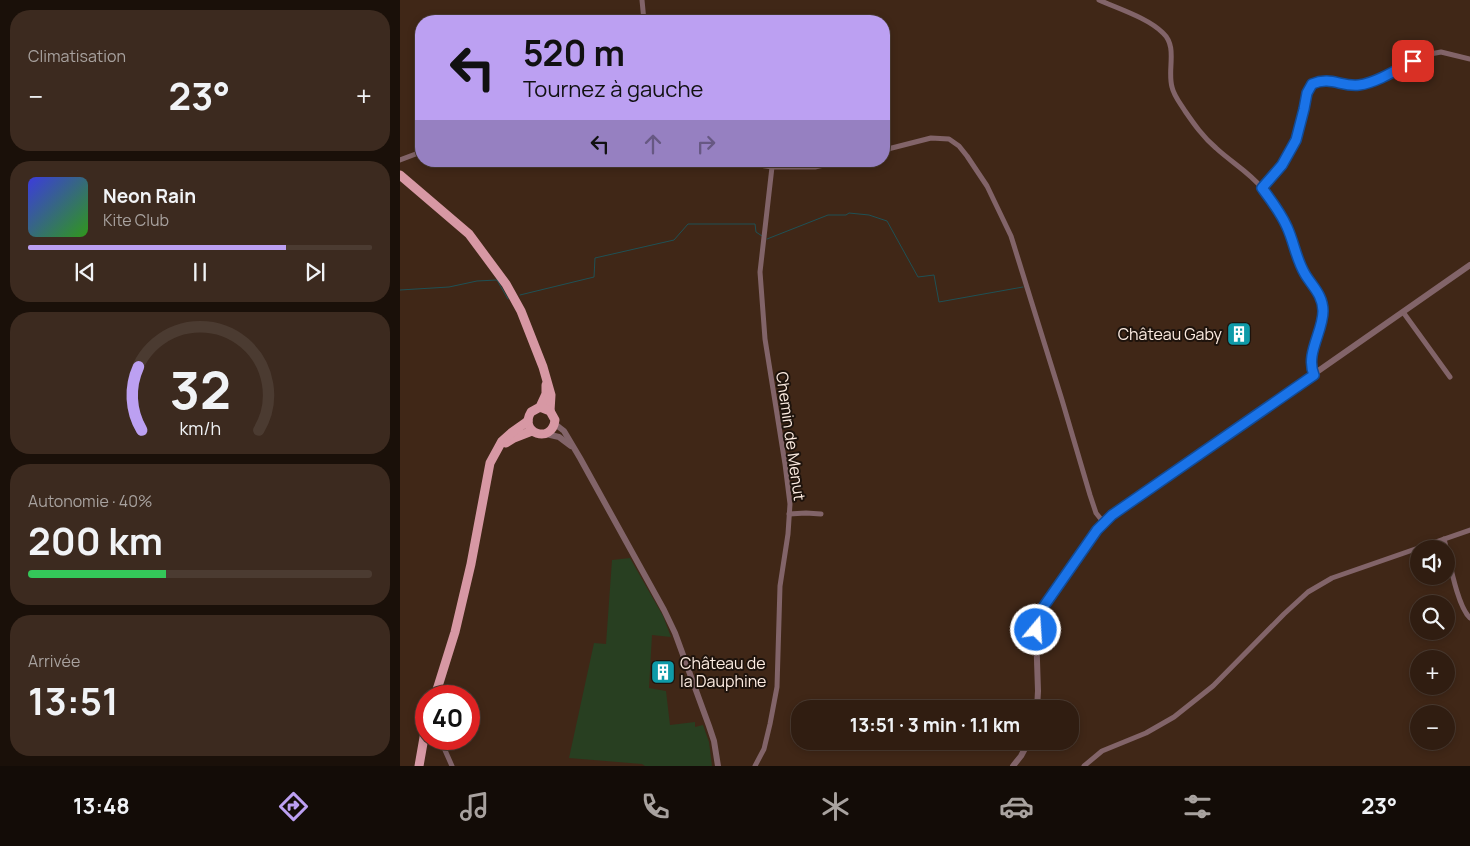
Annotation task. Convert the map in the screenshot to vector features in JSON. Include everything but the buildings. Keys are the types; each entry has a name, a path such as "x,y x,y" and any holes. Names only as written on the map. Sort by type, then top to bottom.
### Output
{"main road":[{"path":"400,175 469,234 506,284 521,311 547,380 551,395 550,411"},
{"path":"540,407 550,411 554,417 554,424 550,432 546,434 532,431 528,421 531,412 540,407 546,394 547,380"},
{"path":"438,685 452,641 471,564 490,463 502,441 511,432 528,421"},
{"path":"496,451 514,438 532,431"},
{"path":"419,766 422,750"}],"street":[{"path":"642,0 643,15"},
{"path":"1099,0 1154,26 1167,38 1170,44 1172,87 1179,102 1203,136 1215,148 1248,173 1262,188 1287,226 1304,273 1322,300 1323,312 1311,368 1314,375"},
{"path":"1262,188 1282,165 1296,140 1307,93 1312,84 1331,81 1358,85 1392,73 1425,55 1441,52 1470,59"},
{"path":"890,148 931,138 949,139 968,156 987,186 1011,236 1090,495 1096,513 1104,523"},
{"path":"400,160 415,154"},
{"path":"772,167 819,167"},
{"name":"Chemin de Menut","path":"755,766 764,749 777,687 780,586 788,534 790,504 765,339 760,272 772,167"},
{"path":"1038,700 1036,630 1040,613 1082,551 1104,523 1112,515 1470,265"},
{"path":"1403,312 1450,377"},
{"path":"554,424 564,431 575,449 670,622 709,726 714,741 718,766"},
{"path":"546,434 559,437 575,449"},
{"path":"789,514 821,514"},
{"path":"1084,766 1102,751 1146,733 1174,717 1213,686 1308,592 1332,578 1470,530"},
{"path":"1444,539 1460,603 1470,618"},
{"path":"445,750 452,766"},
{"path":"1013,766 1025,750"}],"green space":[{"path":"630,558 663,616 671,637 652,635 649,688 666,691 670,725 695,722 695,727 703,725 709,742 712,766 645,766 642,764 569,758 594,643 606,644 612,560"}],"waterway":[{"path":"767,239 828,215 846,215 849,213 869,215 887,221 918,277 934,275 939,302 1023,287"},
{"path":"520,295 594,277 595,258 674,240 688,224 755,224 756,232 762,236"},
{"path":"400,290 449,287 477,281 497,280 508,299"}],"place":[{"name":"Château Gaby","path":"1239,334"},
{"name":"Château de la Dauphine","path":"663,672"}],"route":[{"path":"1036,630 1037,621 1044,606 1097,530 1112,515 1314,375 1311,368 1323,312 1322,300 1304,273 1287,226 1262,188 1282,165 1296,140 1308,89 1312,84 1331,81 1358,85 1392,73 1413,61"}]}
